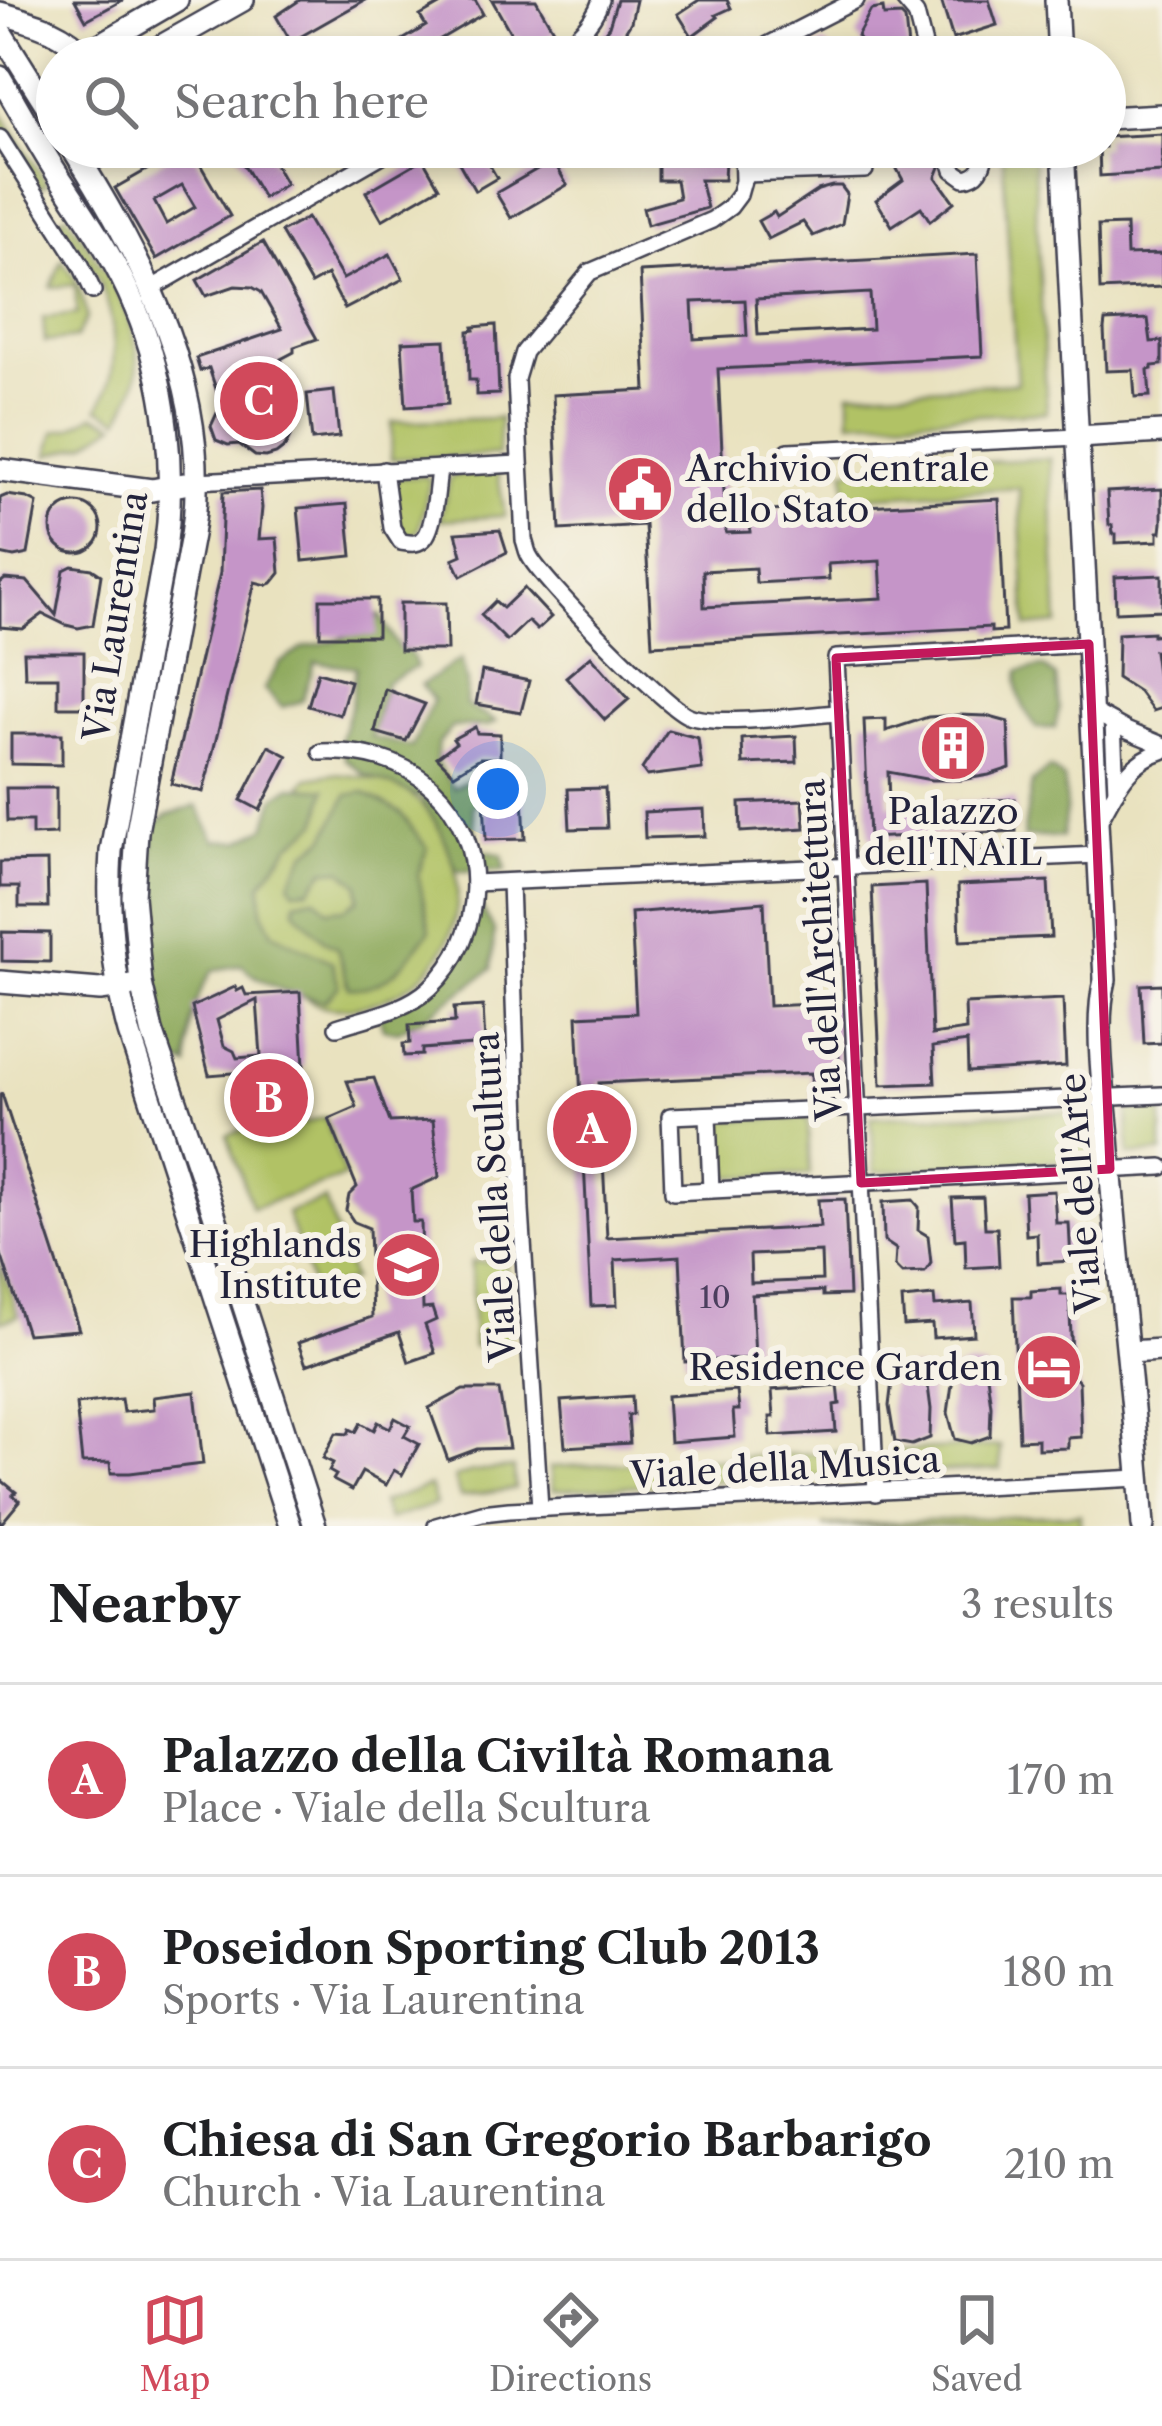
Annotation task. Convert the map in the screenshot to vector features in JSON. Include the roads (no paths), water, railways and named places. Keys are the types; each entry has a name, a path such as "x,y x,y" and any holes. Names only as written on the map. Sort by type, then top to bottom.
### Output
{"main road":[{"path":"118,36 177,0"},
{"path":"179,36 243,0"},
{"path":"1056,0 1058,36"},
{"path":"0,13 62,36"},
{"path":"24,21 0,32 36,89"},
{"name":"Via Laurentina","path":"0,77 36,138"},
{"path":"1126,117 1162,115"},
{"name":"Via Laurentina","path":"54,168 106,249 138,314 162,402 170,488 166,543 111,851 110,909 130,985 152,1031 271,1427 290,1526"},
{"name":"Via Laurentina","path":"85,168 152,288 182,380 196,481 192,535 137,832 130,985"},
{"path":"1064,168 1089,644"},
{"path":"1078,437 1162,432"},
{"path":"0,470 152,490 196,481"},
{"name":"Viale dell'Arte","path":"1089,644 1105,980 1100,1000 1105,1098 1143,1526"},
{"path":"0,982 94,990 130,985"},
{"path":"1128,1352 1162,1350"},
{"name":"Via Laurentina","path":"271,1427 315,1526"}],"street":[{"path":"577,36 601,0"},
{"path":"787,36 856,0"},
{"path":"904,0 916,14 922,36"},
{"path":"0,138 93,291"},
{"path":"152,288 360,168"},
{"path":"744,168 739,195 730,207 712,220 590,272 524,352 516,379 523,532 530,558 675,709 699,719 839,713"},
{"path":"744,174 865,168"},
{"path":"952,168 964,178 982,168"},
{"path":"788,451 1078,437"},
{"path":"196,481 519,464"},
{"path":"384,470 392,528 401,542 418,543 431,525 439,468"},
{"name":"Via dell'Architettura","path":"876,1492 836,658 1089,644"},
{"path":"1092,711 1162,748"},
{"path":"1113,723 1116,790"},
{"path":"1097,823 1136,763 1162,748"},
{"path":"321,752 383,759 430,785 462,828 474,883 467,930 445,973 413,1000 337,1028"},
{"path":"474,883 1098,855"},
{"name":"Viale della Scultura","path":"510,882 521,1210 540,1508"},
{"path":"1162,1095 670,1116 673,1192 1162,1167"},
{"path":"708,1116 711,1190"},
{"name":"Viale della Musica","path":"436,1526 482,1513 540,1508 1139,1478"}],"place":[{"name":"Chiesa di San Gregorio Barbarigo","path":"259,401"},
{"name":"Archivio Centrale dello Stato","path":"640,489"},
{"name":"Palazzo dell'INAIL","path":"953,748"},
{"name":"Poseidon Sporting Club 2013","path":"269,1098"},
{"name":"Palazzo della Civiltà Romana","path":"592,1129"},
{"name":"Highlands Institute","path":"408,1265"},
{"name":"Residence Garden","path":"1049,1367"}]}
